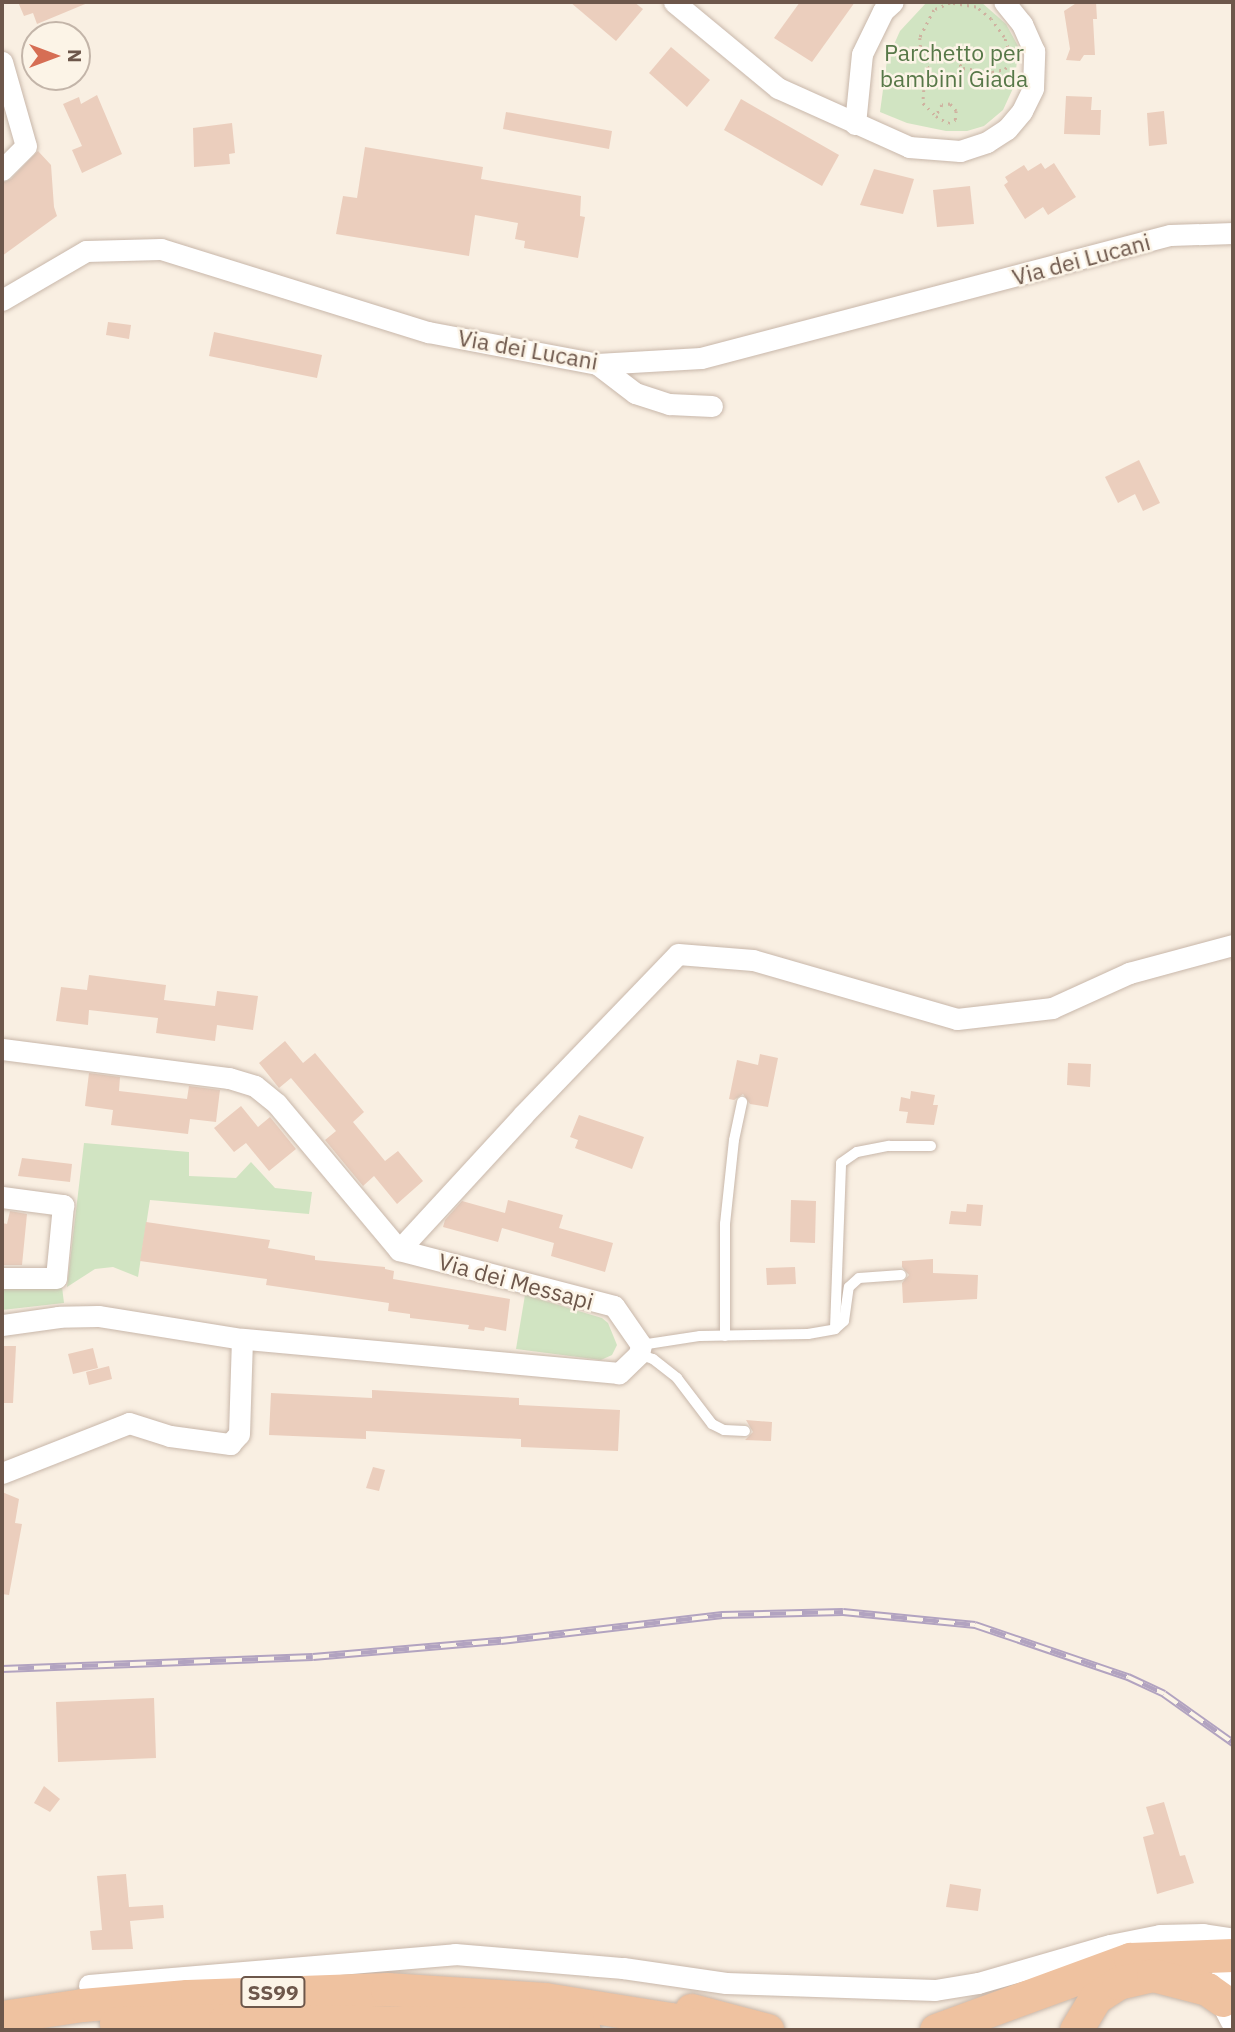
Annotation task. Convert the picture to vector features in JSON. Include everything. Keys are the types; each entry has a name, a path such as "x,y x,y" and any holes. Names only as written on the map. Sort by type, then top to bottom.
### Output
{"highway":[{"path":"936,2030 1018,2003 1130,1959 1233,1957"},
{"path":"1076,2030 1095,1998 1118,1983 1153,1975 1207,1989 1228,2010"},
{"path":"298,2030 535,2011 584,1993 693,2010 767,2030"},
{"name":"SS99","path":"2,2020 64,2024 535,2011 670,2019 714,2030"},
{"name":"SS99","path":"535,2011 584,2030"},
{"path":"2,2020 29,2030"}],"street":[{"path":"674,2 778,89 909,147 960,151 987,142 1007,129 1022,111 1033,88 1034,51 1022,24 1004,2"},
{"path":"701,2 707,31"},
{"path":"855,124 862,54 883,11 893,2"},
{"path":"2,170 26,146 3,76"},
{"name":"Via dei Lucani","path":"2,300 86,251 160,249 428,331 597,364 701,358 1170,235 1233,233"},
{"path":"597,364 635,393 669,404 712,406"},
{"path":"2,1049 229,1078 255,1086 277,1104 399,1250 523,1115 678,954 752,960 957,1019 1052,1008 1129,973 1233,945"},
{"path":"2,1197 63,1205 56,1278 2,1278"},
{"name":"Via dei Messapi","path":"399,1250 614,1306 640,1349"},
{"path":"2,1325 59,1317 98,1317 242,1339 619,1373 640,1349"},
{"path":"2,1473 129,1423 170,1436 230,1444 239,1434 242,1339"},
{"path":"89,1985 455,1954 623,1968 726,1983 935,1990 978,1983 1110,1945 1160,1935 1203,1934 1233,1939"},
{"path":"1228,2010 1222,1983 1233,1957"}],"lane":[{"path":"725,1336 725,1224 734,1140 742,1102"},
{"path":"835,1329 841,1163 858,1152 889,1146 931,1146"},
{"path":"640,1349 725,1336 808,1334 835,1329 844,1321 849,1287 859,1278 901,1275"},
{"path":"640,1349 677,1378 712,1424 724,1430 745,1431"}],"path":[{"path":"921,54 944,55 963,68 992,72 1005,69 1010,63 1010,54 1004,37 991,19 976,7 950,3 934,10 920,38 921,54 933,77 942,80 924,90 923,103 936,116 948,123 955,120 956,111 950,104 942,105 936,116"}],"green space":[{"name":"Parchetto per bambini Giada","path":"927,2 981,2 1006,24 1018,46 1015,84 1003,110 984,126 967,131 946,131 907,123 880,112 887,60 900,31"},
{"path":"84,1143 189,1152 189,1176 236,1178 251,1162 275,1188 312,1192 309,1214 150,1200 138,1277 113,1267 95,1269 67,1287"},
{"path":"2,1287 62,1287 64,1303 2,1310"},
{"path":"525,1295 602,1318 608,1323 617,1345 612,1355 601,1360 516,1349"}],"building":[{"path":"18,2 90,2 44,21 36,21 33,13 24,16"},
{"path":"570,2 634,2 643,9 616,41"},
{"path":"800,2 855,2 812,62 774,38"},
{"path":"1078,2 1096,2 1097,19 1093,19 1095,55 1084,55 1080,61 1066,60 1070,49 1064,11"},
{"path":"671,47 710,80 687,107 649,73"},
{"path":"97,95 122,154 82,173 72,150 82,146 63,104 79,97 81,104"},
{"path":"1066,96 1092,97 1091,110 1101,110 1100,135 1064,134"},
{"path":"741,99 839,155 822,186 724,130"},
{"path":"1164,111 1167,144 1149,146 1147,113"},
{"path":"506,112 612,131 609,149 503,129"},
{"path":"232,123 235,153 229,154 230,164 194,167 193,128"},
{"path":"365,147 483,167 481,179 581,196 580,216 585,217 578,258 524,248 525,241 515,239 518,223 475,215 469,256 336,234 343,196 357,198"},
{"path":"38,151 51,165 57,216 2,256 2,183 11,179"},
{"path":"1041,163 1045,169 1054,163 1076,197 1048,215 1043,207 1025,219 1004,185 1008,182 1005,177 1024,165 1028,171"},
{"path":"874,169 914,179 903,214 860,205"},
{"path":"970,186 974,224 937,227 933,190"},
{"path":"108,322 131,325 129,339 106,335"},
{"path":"214,332 322,355 317,378 209,356"},
{"path":"1139,460 1160,503 1143,511 1135,494 1118,503 1105,477"},
{"path":"89,975 166,985 164,1000 215,1006 217,991 258,996 253,1030 217,1025 215,1041 156,1033 158,1018 89,1010 88,1025 56,1021 61,987 87,990"},
{"path":"285,1041 303,1063 315,1053 364,1112 353,1122 385,1161 398,1151 423,1181 397,1204 374,1176 363,1186 325,1140 336,1131 291,1078 279,1088 259,1063"},
{"path":"760,1054 778,1058 768,1107 750,1104 743,1094 734,1100 729,1099 737,1060 758,1065"},
{"path":"1068,1063 1091,1064 1090,1087 1067,1085"},
{"path":"89,1073 120,1077 119,1091 187,1099 189,1086 220,1090 216,1122 190,1119 188,1134 111,1125 113,1110 85,1106"},
{"path":"911,1091 935,1095 933,1105 938,1105 934,1125 906,1123 908,1112 899,1111 901,1097 910,1099"},
{"path":"241,1106 258,1127 270,1117 296,1149 269,1171 246,1143 234,1152 214,1128"},
{"path":"579,1115 644,1137 632,1169 575,1148 578,1140 570,1137"},
{"path":"22,1158 72,1164 70,1182 18,1176"},
{"path":"508,1200 563,1215 559,1228 613,1243 605,1272 551,1256 554,1243 502,1228 498,1242 443,1227 445,1220 462,1201 505,1213"},
{"path":"791,1200 816,1201 815,1243 790,1242"},
{"path":"967,1204 983,1205 981,1226 949,1224 951,1211 966,1212"},
{"path":"10,1211 27,1214 22,1265 2,1265 2,1223 7,1224"},
{"path":"146,1222 270,1240 268,1248 315,1256 315,1260 385,1267 394,1271 393,1279 510,1299 506,1331 485,1327 484,1331 468,1329 469,1325 410,1318 410,1314 388,1311 389,1303 266,1285 267,1279 140,1261"},
{"path":"933,1259 933,1273 978,1275 977,1299 903,1303 902,1283 909,1275 902,1267 902,1261"},
{"path":"795,1267 796,1284 767,1285 766,1268"},
{"path":"2,1346 16,1346 13,1403 2,1403"},
{"path":"93,1348 98,1368 73,1374 68,1354"},
{"path":"109,1366 112,1379 89,1385 86,1372"},
{"path":"372,1390 519,1398 519,1405 620,1410 618,1451 521,1447 521,1439 366,1431 366,1439 269,1435 271,1393 372,1398"},
{"path":"746,1420 772,1422 771,1441 745,1440 753,1432"},
{"path":"373,1467 385,1470 379,1491 366,1488"},
{"path":"2,1492 19,1499 15,1523 22,1524 9,1595 2,1594"},
{"path":"154,1698 156,1758 58,1762 56,1702"},
{"path":"44,1786 60,1799 50,1812 34,1803"},
{"path":"1164,1802 1180,1856 1185,1855 1194,1883 1157,1894 1143,1837 1154,1834 1146,1807"},
{"path":"126,1874 129,1907 163,1905 164,1918 130,1921 133,1949 92,1950 90,1931 102,1930 97,1876"},
{"path":"950,1884 981,1889 978,1911 946,1907"}],"railway":[{"path":"2,1669 313,1657 501,1641 722,1615 843,1612 975,1625 1128,1677 1164,1694 1233,1743"}]}
